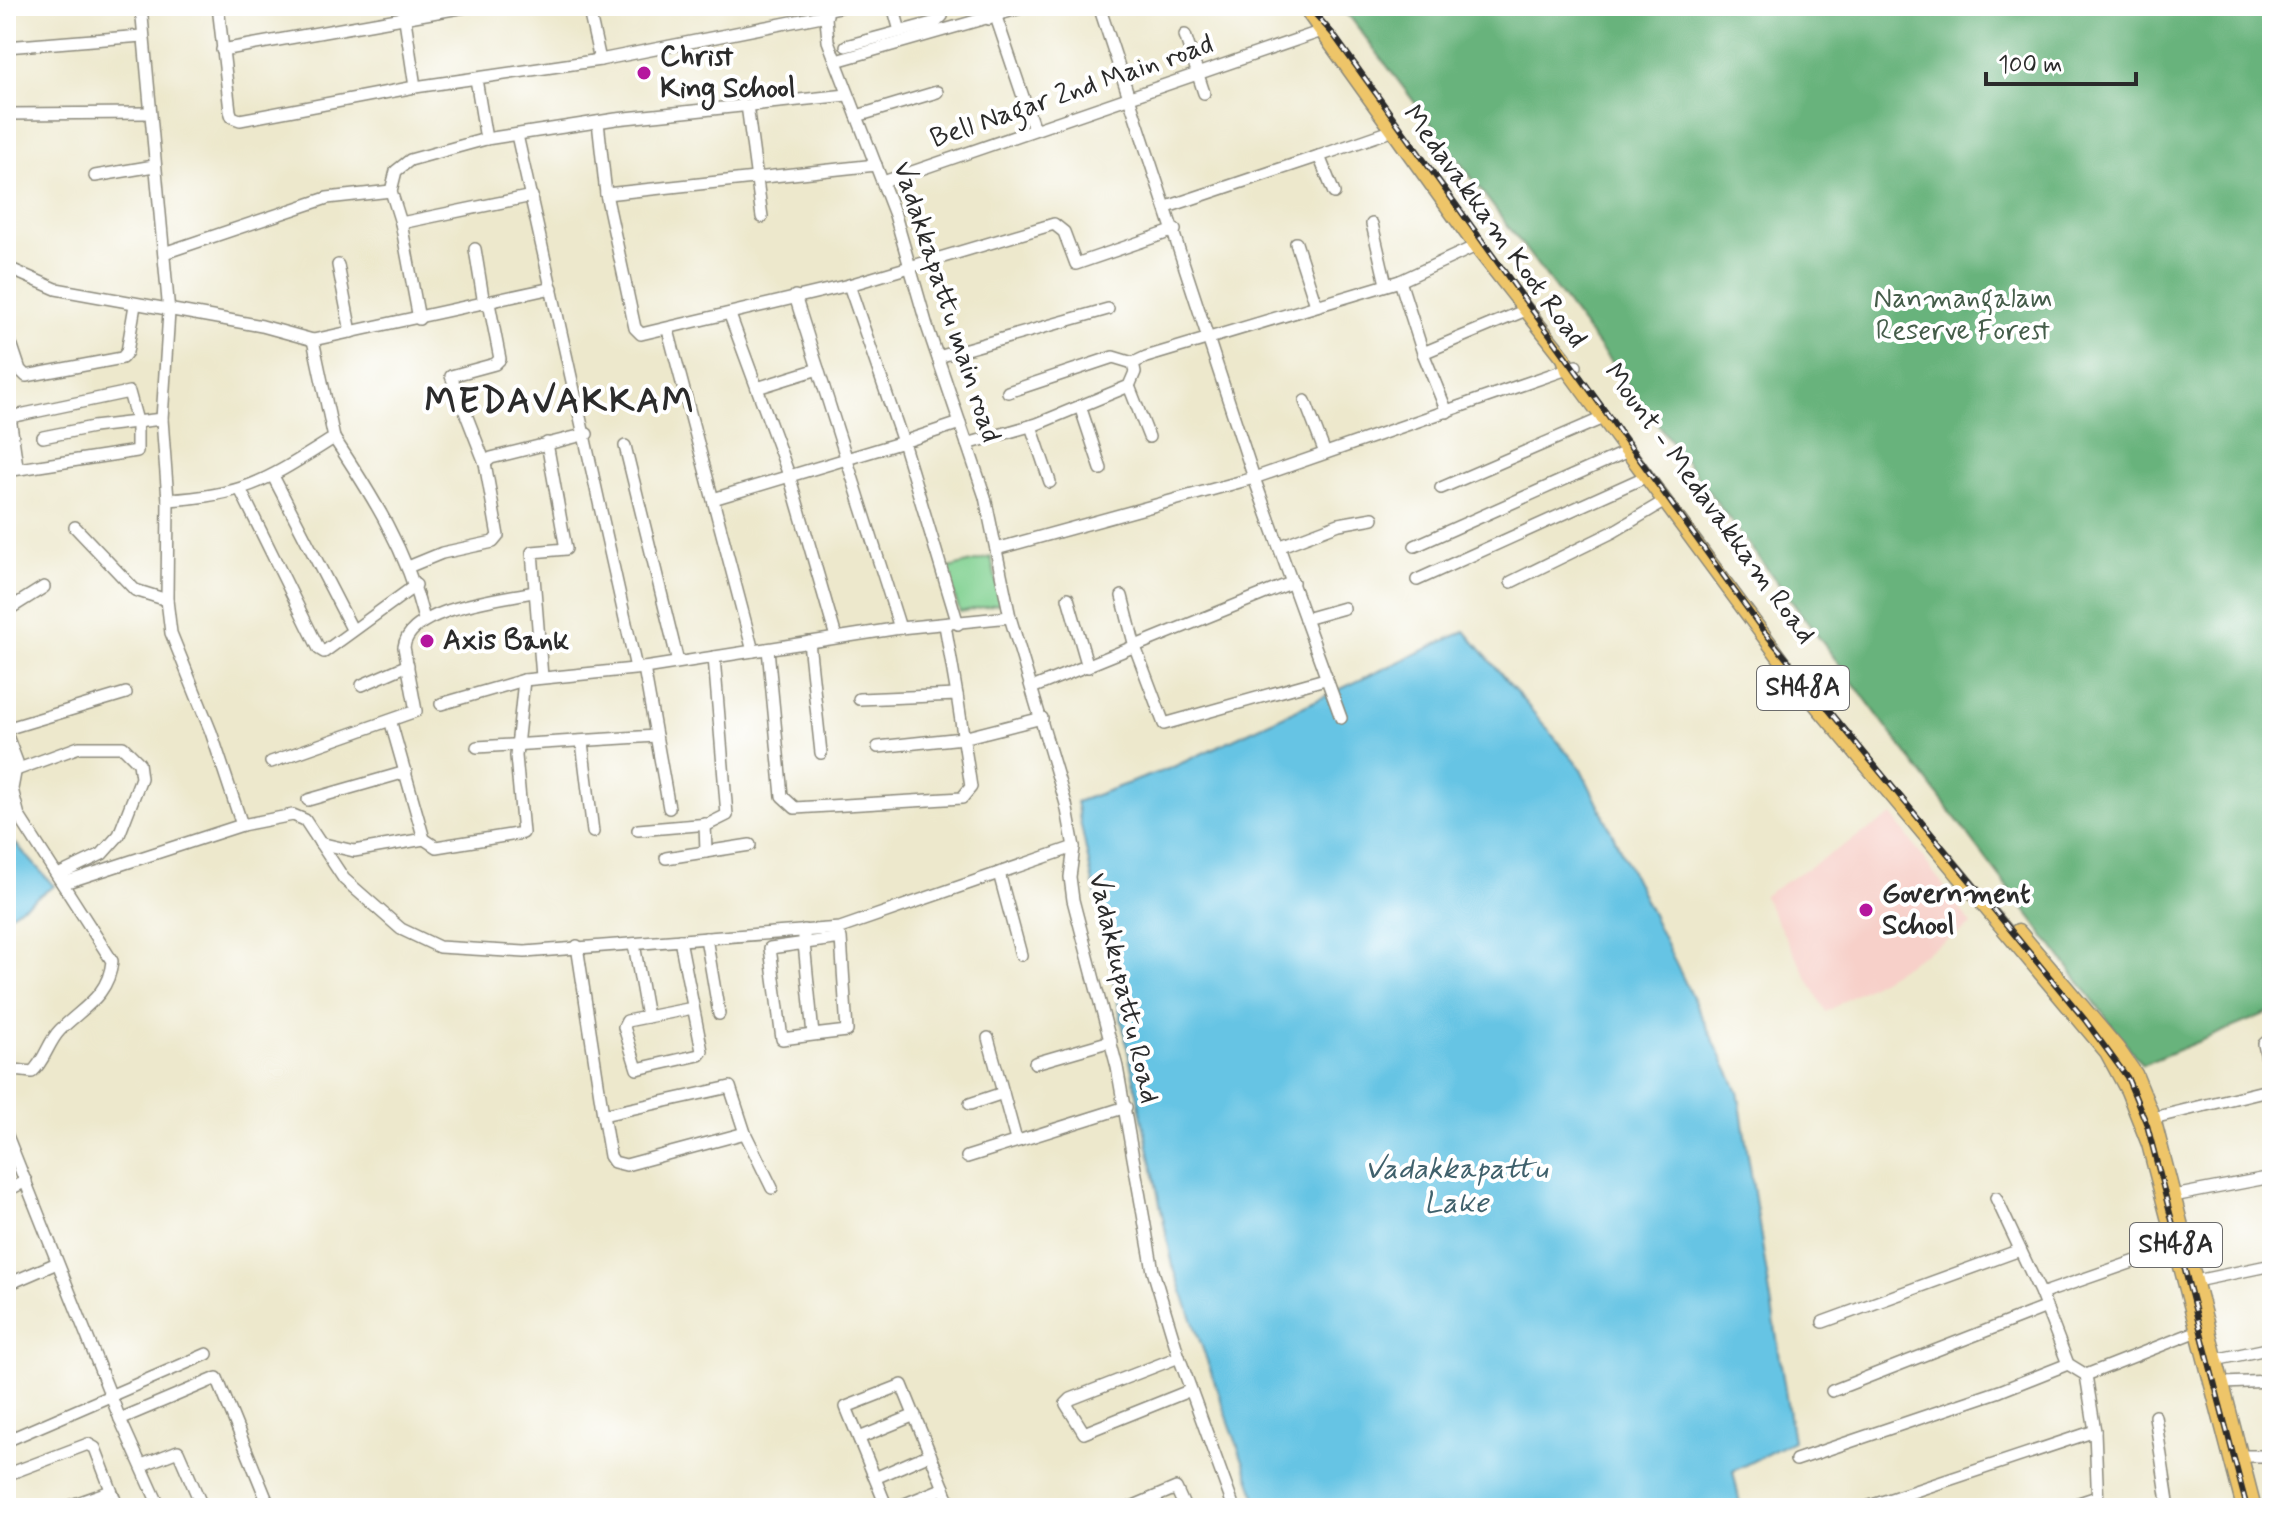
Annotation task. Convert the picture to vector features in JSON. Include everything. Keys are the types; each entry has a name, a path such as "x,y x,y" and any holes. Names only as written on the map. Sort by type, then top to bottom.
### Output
{"main road":[{"name":"Medavakkam Koot Road","path":"1304,6 1391,131 1569,365 1645,477 1801,686 2065,1001 2120,1074 2168,1197"},
{"name":"Mount - Medavakkam Road","path":"1569,365 1763,628 1990,902 2117,1048 2135,1074 2153,1118 2168,1197 2196,1281 2211,1361 2223,1383 2254,1508"},
{"name":"SH48A","path":"2168,1197 2176,1247 2198,1331 2211,1361 2244,1508"}],"street":[{"path":"141,6 169,312 162,419 168,500 167,600 178,657 207,721 242,825"},
{"path":"218,6 232,117 240,120 415,87 600,60 832,9"},
{"path":"222,50 404,11 471,6"},
{"path":"588,6 600,60"},
{"path":"893,6 900,31"},
{"path":"846,46 941,19 940,6"},
{"path":"985,6 1034,129"},
{"path":"836,61 974,24 1028,6"},
{"path":"1099,6 1175,230 1206,338 1341,718"},
{"name":"Vadakkapattu main road","path":"832,9 828,41 883,182 985,497 1010,617"},
{"path":"404,11 415,87"},
{"name":"Bell Nagar 2nd Main road","path":"883,182 1322,31"},
{"path":"1185,35 1204,93"},
{"path":"6,47 142,36"},
{"path":"476,79 486,139"},
{"path":"857,116 937,92"},
{"path":"419,319 401,223 391,191 396,171 410,160 486,139 598,122 847,95"},
{"path":"747,105 762,217"},
{"path":"6,114 149,113"},
{"path":"598,122 606,194 635,328 641,334 668,330 910,269 1054,224 1064,232 1076,264 1175,230"},
{"path":"1167,207 1391,131"},
{"path":"517,135 656,736 669,808"},
{"path":"1319,156 1334,193"},
{"path":"606,194 876,165"},
{"path":"95,176 154,166"},
{"path":"164,253 327,198 391,191"},
{"path":"401,223 532,196"},
{"path":"1372,224 1386,284"},
{"path":"1296,243 1316,305"},
{"path":"1008,392 1113,357 1133,363 1206,338 1400,281 1476,246"},
{"path":"408,567 442,553 493,542 498,536 485,463 451,376 495,364 500,359 475,249"},
{"path":"338,265 351,332"},
{"path":"6,267 56,289 169,312 262,326 313,340 552,288"},
{"path":"1400,281 1423,353 1447,412"},
{"path":"768,649 782,796 795,808 962,798 971,787 957,695 952,624 903,442 849,285"},
{"path":"795,296 900,628"},
{"path":"12,346 20,370 26,376 122,358 127,352 135,305"},
{"path":"938,357 1108,309"},
{"path":"1423,353 1526,310"},
{"path":"730,315 789,475 836,637"},
{"path":"668,330 753,651"},
{"path":"313,340 334,438 378,504 416,585 424,619"},
{"path":"967,444 1031,426 1129,386 1135,372 1133,363"},
{"path":"996,549 1254,478 1447,412 1569,365"},
{"path":"757,388 818,369"},
{"path":"1129,386 1149,437"},
{"path":"126,391 137,421 137,451 34,469 11,468 8,421 16,413 126,391"},
{"path":"1305,401 1325,453"},
{"path":"1080,406 1101,469"},
{"path":"1441,488 1603,418"},
{"path":"43,437 162,419"},
{"path":"713,499 960,423"},
{"path":"1031,426 1050,482"},
{"path":"485,463 587,434"},
{"path":"168,500 241,491 273,476 334,438"},
{"path":"542,677 532,552 566,549 547,443"},
{"path":"625,446 678,662"},
{"path":"1415,546 1628,451"},
{"path":"273,476 352,629"},
{"path":"1417,580 1645,477"},
{"path":"241,491 319,649 328,652 352,629 416,585"},
{"path":"1511,582 1613,532 1665,501"},
{"path":"1281,546 1339,524 1373,518"},
{"path":"75,527 135,590 167,600"},
{"path":"1032,688 1293,582"},
{"path":"6,611 44,587"},
{"path":"271,762 391,723 416,711 405,639 424,619 533,592"},
{"path":"1122,596 1135,647 1164,724 1325,679"},
{"path":"1068,598 1088,667"},
{"path":"1305,619 1344,608"},
{"path":"441,704 542,677 640,668 900,628 1010,617"},
{"name":"Vadakkupattu Road","path":"1010,617 1042,718 1074,847 1070,877 1073,900 1126,1107 1153,1271 1179,1357 1234,1508"},
{"path":"809,642 821,753"},
{"path":"638,830 720,821 729,809 714,657"},
{"path":"362,685 408,665"},
{"path":"391,723 424,839 436,847 523,833 516,746 524,680"},
{"path":"6,1069 32,1072 39,1066 60,1030 93,1003 111,972 112,961 19,816 12,789 17,762 6,731 126,693"},
{"path":"859,699 957,695"},
{"path":"878,747 963,738 1042,718"},
{"path":"477,747 656,736"},
{"path":"582,742 593,832"},
{"path":"16,770 79,747 123,747 139,763 141,778 119,835 102,854 61,879"},
{"path":"308,800 406,772"},
{"path":"61,879 242,825 279,816 300,817 333,865 360,894 401,929 425,943 453,949 525,952 767,933 804,937"},
{"path":"705,824 706,852"},
{"path":"320,843 354,851 424,839"},
{"path":"666,858 750,845"},
{"path":"770,948 804,937 840,933 1074,847"},
{"path":"999,873 1021,955"},
{"path":"767,933 782,1039 847,1031 840,933"},
{"path":"804,937 813,1035"},
{"path":"706,938 719,1014"},
{"path":"680,940 702,1047 699,1055 637,1069 631,1061 624,1023 693,1008"},
{"path":"634,944 647,1017"},
{"path":"577,946 582,993 610,1156 614,1162 626,1165 745,1133"},
{"path":"2153,1118 2272,1086 2264,1044 2272,1037"},
{"path":"988,1038 1016,1140"},
{"path":"1035,1063 1111,1041"},
{"path":"603,1115 730,1087 745,1133 772,1188"},
{"path":"970,1104 1003,1093"},
{"path":"967,1157 1126,1107"},
{"path":"6,1133 120,1419 160,1508"},
{"path":"2168,1197 2272,1177"},
{"path":"6,1191 26,1181"},
{"path":"1996,1198 2041,1294 2068,1364 2086,1375 2095,1431 2097,1502 2064,1508"},
{"path":"2041,1294 2176,1247"},
{"path":"1823,1322 2020,1250"},
{"path":"6,1285 57,1263"},
{"path":"2196,1281 2272,1265"},
{"path":"1832,1391 2044,1308"},
{"path":"2086,1375 2198,1331"},
{"path":"2211,1361 2272,1348"},
{"path":"6,1441 207,1354"},
{"path":"1179,1357 1071,1399 1066,1404 1084,1433 1191,1390"},
{"path":"1796,1460 2000,1391 2068,1364"},
{"path":"120,1419 217,1378 270,1508"},
{"path":"2223,1383 2272,1381"},
{"path":"887,1508 846,1407 902,1385 952,1508"},
{"path":"859,1438 915,1415"},
{"path":"2155,1416 2169,1508"},
{"path":"1864,1508 2095,1431"},
{"path":"6,1475 88,1444 95,1448 118,1508"},
{"path":"142,1465 178,1451 201,1504"},
{"path":"875,1478 930,1454"},
{"path":"2241,1456 2272,1456"},
{"path":"895,1508 944,1488"},
{"path":"1129,1508 1176,1488 1185,1508"},
{"path":"63,1508 111,1491"}],"shaded area":[{"name":"Government School","path":"1892,815 1972,925 1826,1012 1763,896"}],"green space":[{"name":"Nanmangalam Reserve Forest","path":"1338,6 2272,6 2272,1011 2142,1065 1350,17"},
{"path":"991,557 1001,603 960,612 945,569"}],"water":[{"name":"Vadakkapattu Lake","path":"1465,631 1581,769 1738,1091 1793,1441 1733,1471 1741,1508 1260,1508 1173,1266 1076,802 1171,768"},
{"path":"16,844 54,886 6,917 6,847"}],"railway":[{"path":"1308,6 1333,34 1762,629 2085,1020 2127,1077 2147,1125 2247,1508"}],"place":[{"name":"Christ King School","path":"644,73"},
{"name":"Axis Bank","path":"427,641"},
{"name":"Government School","path":"1866,910"}],"district":[{"name":"MEDAVAKKAM","path":"560,402"}]}
